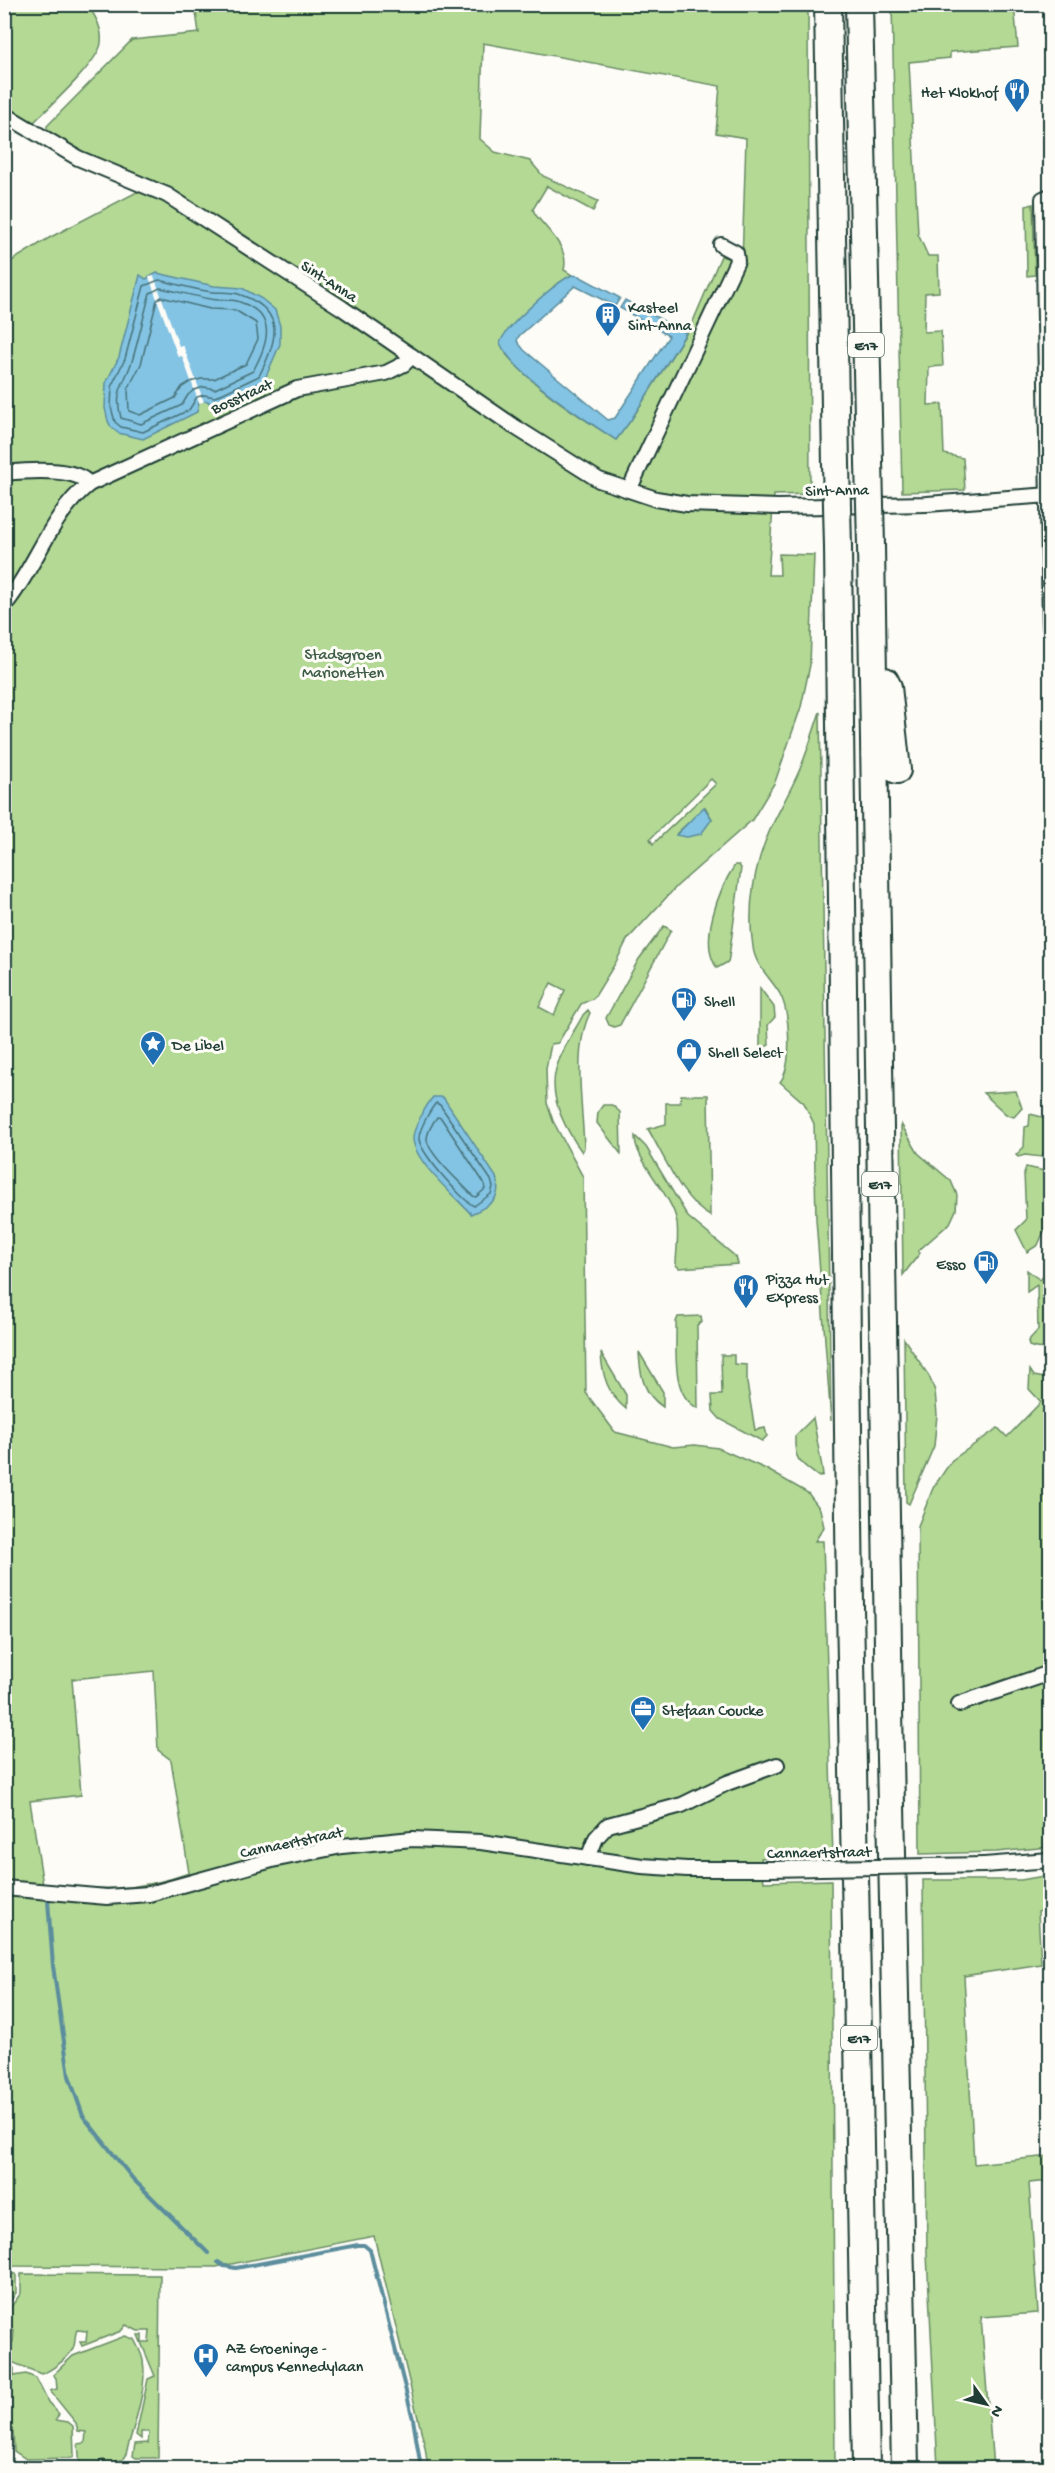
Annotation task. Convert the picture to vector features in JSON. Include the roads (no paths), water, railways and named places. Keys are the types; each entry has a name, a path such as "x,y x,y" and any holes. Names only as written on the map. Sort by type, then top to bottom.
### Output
{"highway":[{"name":"E17","path":"828,4 838,547 850,1607 866,2469"},
{"name":"E17","path":"858,4 871,546 889,1711 905,2469"},
{"path":"822,650 839,623"},
{"path":"872,656 888,687 897,770"},
{"path":"831,1504 850,1607"},
{"path":"889,1711 901,1599"}],"street":[{"name":"Sint-Anna","path":"4,114 78,159 167,195 333,302 579,469 599,480 656,500 687,504 778,507 927,504 1049,496"},
{"path":"1047,197 1050,626"},
{"path":"629,490 737,261 736,253 721,245"},
{"name":"Bosstraat","path":"4,606 20,585 65,507 88,484 297,389 386,373 404,364 412,356"},
{"path":"4,473 45,471 74,474 85,479 88,484"},
{"path":"958,1704 1050,1673"},
{"path":"588,1858 596,1838 608,1825 682,1805 727,1783 777,1765"},
{"name":"Cannaertstraat","path":"4,1888 107,1897 149,1894 272,1860 342,1846 412,1839 481,1842 642,1866 687,1869 984,1865 1050,1860"}],"water":[{"path":"157,273 214,286 242,288 262,299 275,310 280,326 280,344 264,381 211,405 208,401 199,402 197,412 143,439 118,433 111,427 105,408 106,383 119,357 140,275 146,279"},
{"path":"572,275 579,276 620,298 615,306 575,286 519,336 517,341 524,350 608,420 615,418 669,336 620,308 625,300 686,333 616,440 535,382 508,356 500,343 511,327 532,306"},
{"path":"704,807 712,819 701,834 687,837 676,835"},
{"path":"433,1097 443,1097 496,1177 498,1191 496,1197 489,1205 471,1214 428,1169 415,1148 413,1135"}],"waterway":[{"path":"48,1901 53,1966 69,2076 83,2116 133,2179 208,2253"},
{"path":"218,2262 224,2266 236,2268 358,2245 364,2245 370,2250 413,2419 421,2468"}],"place":[{"name":"Het Klokhof","path":"1017,114"},
{"name":"Kasteel Sint-Anna","path":"608,338"},
{"name":"Shell","path":"684,1023"},
{"name":"De Libel","path":"153,1067"},
{"name":"Shell Select","path":"689,1074"},
{"name":"Esso","path":"986,1286"},
{"name":"Pizza Hut Express","path":"746,1310"},
{"name":"Stefaan Coucke","path":"643,1732"},
{"name":"AZ Groeninge - campus Kennedylaan","path":"206,2379"}],"park label":[{"name":"Stadsgroen Marionetten","path":"343,662"}]}
